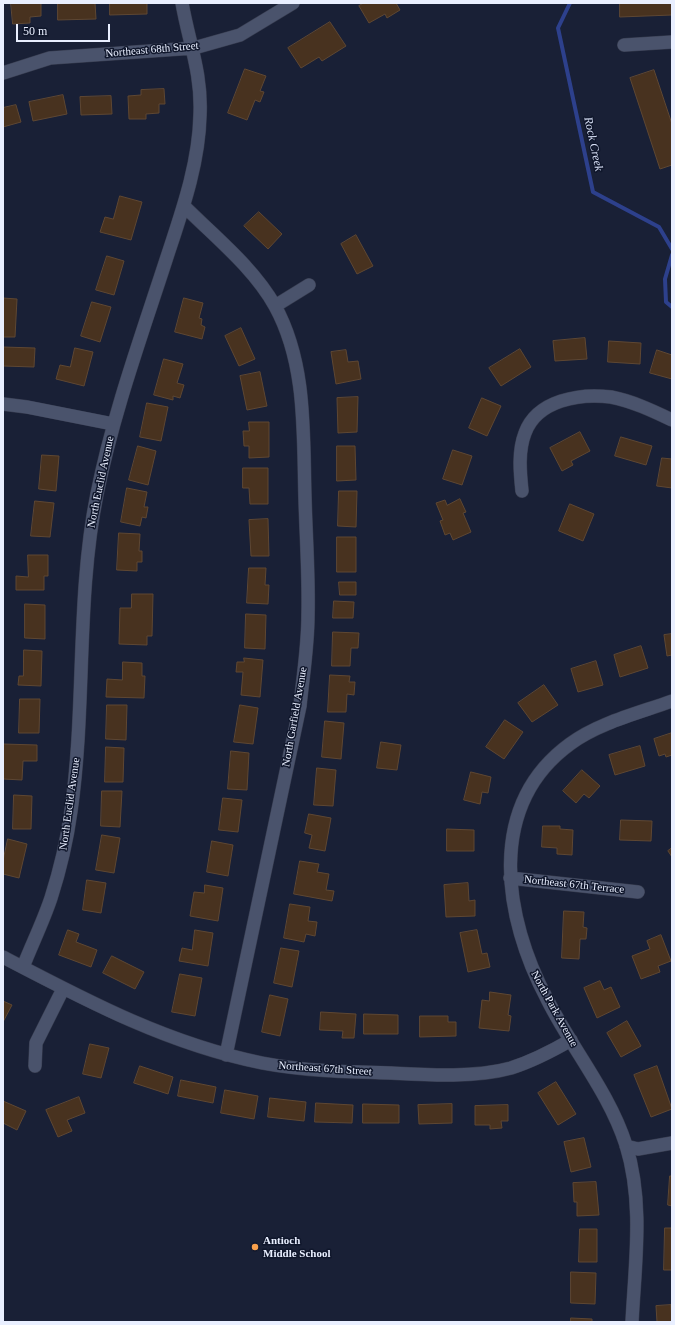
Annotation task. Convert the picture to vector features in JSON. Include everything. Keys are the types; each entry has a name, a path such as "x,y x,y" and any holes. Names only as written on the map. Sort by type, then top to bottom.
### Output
{"street":[{"name":"North Euclid Avenue","path":"23,967 51,897 71,813 76,770 85,585 97,494 113,424 184,206 195,156 200,117 200,91 194,48 182,3"},
{"name":"Northeast 68th Street","path":"3,73 50,58 194,48 240,35 293,3"},
{"path":"624,45 672,42"},
{"name":"North Garfield Avenue","path":"184,206 242,264 275,306 290,340 297,366 302,406 308,572 308,616 300,706 226,1055"},
{"path":"275,306 309,285"},
{"path":"522,491 520,470 524,434 530,422 550,405 566,399 597,396 646,408 672,420"},
{"path":"3,404 27,407 113,424"},
{"name":"North Park Avenue","path":"632,1322 637,1239 637,1209 634,1179 626,1146 612,1109 547,1000 531,966 515,919 510,878 512,838 517,817 524,798 534,780 567,746 589,732 672,701"},
{"name":"Northeast 67th Terrace","path":"510,878 638,892"},
{"name":"Northeast 67th Street","path":"3,957 63,989 136,1024 174,1039 226,1055 262,1063 312,1070 423,1075 489,1072 530,1062 571,1040"},
{"path":"35,1066 36,1043 63,989"},
{"path":"626,1146 638,1149 672,1143"}],"building":[{"path":"11,3 41,3 41,16 30,17 30,23 13,24"},
{"path":"58,3 95,3 96,19 58,20"},
{"path":"110,3 147,3 147,14 110,15"},
{"path":"364,3 396,3 400,10 387,18 385,14 369,23 359,6"},
{"path":"620,3 672,3 672,15 620,17"},
{"path":"330,22 346,46 322,61 319,57 301,68 288,48"},
{"path":"245,69 266,76 260,91 264,92 260,102 255,100 247,120 228,113"},
{"path":"654,70 672,124 672,165 660,169 630,78"},
{"path":"164,89 165,104 159,104 159,113 146,114 146,119 129,119 128,96 141,95 141,90"},
{"path":"63,95 67,114 33,121 29,102"},
{"path":"111,96 112,114 81,115 80,97"},
{"path":"16,105 21,122 3,127 3,108"},
{"path":"120,196 142,202 131,240 100,232 105,217 113,219"},
{"path":"259,212 282,234 268,249 244,226"},
{"path":"356,235 373,266 357,274 341,244"},
{"path":"107,256 124,261 114,295 96,290"},
{"path":"3,298 17,299 15,337 3,337"},
{"path":"184,298 203,303 199,318 202,319 201,325 205,327 202,339 175,332"},
{"path":"92,302 111,307 100,342 81,336"},
{"path":"241,328 255,359 239,366 225,336"},
{"path":"585,338 587,359 555,361 553,341"},
{"path":"609,341 641,343 640,364 608,362"},
{"path":"3,347 35,348 34,367 3,366"},
{"path":"75,348 93,352 84,386 56,379 60,365 70,367"},
{"path":"520,349 531,367 501,386 489,368"},
{"path":"346,350 348,362 358,361 361,379 336,384 331,352"},
{"path":"657,350 672,355 672,379 650,373"},
{"path":"164,359 183,364 177,383 184,385 180,398 173,396 173,400 154,395"},
{"path":"260,372 267,406 247,410 240,376"},
{"path":"358,397 357,432 338,433 337,398"},
{"path":"482,398 501,406 487,436 469,428"},
{"path":"147,403 168,407 161,441 140,437"},
{"path":"249,422 269,422 269,457 249,458 249,446 244,446 243,431 249,431"},
{"path":"580,432 590,451 571,461 573,465 562,471 550,448"},
{"path":"621,437 652,446 646,465 615,456"},
{"path":"138,446 156,451 148,485 129,480"},
{"path":"337,446 355,446 356,480 337,481"},
{"path":"453,450 472,456 462,485 443,479"},
{"path":"42,455 59,456 56,491 39,489"},
{"path":"662,458 672,459 672,488 657,486"},
{"path":"243,468 268,468 268,504 250,504 249,488 243,488"},
{"path":"127,488 147,492 144,507 148,507 146,518 142,517 140,526 121,522"},
{"path":"339,491 357,491 356,527 338,526"},
{"path":"460,499 466,512 463,513 471,532 453,540 450,533 445,535 440,521 443,520 436,503 445,500 447,505"},
{"path":"35,501 54,503 50,537 31,536"},
{"path":"570,504 594,514 583,541 559,531"},
{"path":"268,519 269,556 251,556 249,520"},
{"path":"119,533 140,534 139,551 142,551 142,562 137,562 137,571 117,570"},
{"path":"337,537 356,537 356,572 337,572"},
{"path":"28,555 48,555 48,576 44,576 44,590 16,590 16,576 28,577"},
{"path":"249,568 266,568 265,585 269,585 268,604 247,603"},
{"path":"339,582 356,582 356,595 340,595"},
{"path":"132,594 153,594 152,636 147,636 147,645 119,644 120,608 131,608"},
{"path":"334,601 354,602 353,618 333,618"},
{"path":"25,604 45,605 45,639 25,638"},
{"path":"246,614 266,615 265,649 245,648"},
{"path":"333,632 359,633 358,648 351,648 350,666 332,666"},
{"path":"672,634 672,655 667,656 664,635"},
{"path":"641,646 648,668 620,677 614,655"},
{"path":"24,650 42,651 41,686 18,685 19,676 23,676"},
{"path":"244,658 263,660 260,697 241,695 243,672 236,672 237,662 244,662"},
{"path":"596,661 603,685 578,692 571,669"},
{"path":"123,662 142,663 142,676 145,676 144,698 106,697 107,679 122,680"},
{"path":"330,675 350,676 349,682 355,682 354,695 347,694 346,712 328,712"},
{"path":"544,685 558,705 532,722 518,703"},
{"path":"20,699 40,699 39,733 19,733"},
{"path":"107,705 127,705 126,740 106,739"},
{"path":"240,705 258,708 253,744 234,742"},
{"path":"505,720 523,732 504,759 486,747"},
{"path":"325,721 344,723 341,759 322,757"},
{"path":"672,733 672,755 666,757 665,754 659,756 654,739"},
{"path":"381,742 401,745 397,770 377,768"},
{"path":"3,744 37,745 37,761 23,761 22,780 3,779"},
{"path":"640,746 645,766 615,775 609,755"},
{"path":"106,747 124,748 123,782 105,782"},
{"path":"231,751 249,753 247,790 228,789"},
{"path":"317,768 336,770 333,806 314,805"},
{"path":"582,770 600,786 589,798 584,794 576,803 563,791"},
{"path":"471,772 491,777 488,793 482,792 480,804 464,800"},
{"path":"102,791 122,791 120,827 101,826"},
{"path":"14,795 32,796 31,829 13,829"},
{"path":"223,798 242,800 238,832 219,830"},
{"path":"309,814 331,818 325,851 309,848 312,835 305,833"},
{"path":"621,820 652,821 651,841 620,840"},
{"path":"543,826 560,826 560,829 573,830 572,855 557,854 557,848 542,847"},
{"path":"447,829 474,830 474,851 447,851"},
{"path":"102,835 120,838 114,873 96,870"},
{"path":"8,839 27,844 19,878 3,874 3,861"},
{"path":"212,841 233,845 228,876 207,872"},
{"path":"672,848 672,857 668,851"},
{"path":"300,861 319,864 317,872 329,874 326,890 334,891 332,901 294,894"},
{"path":"87,880 106,883 101,913 83,910"},
{"path":"468,883 469,901 475,900 475,916 446,917 444,885"},
{"path":"205,885 223,888 218,921 190,916 194,892 204,893"},
{"path":"290,904 310,907 308,921 317,922 315,936 306,934 304,942 284,938"},
{"path":"564,911 584,912 583,927 587,928 586,939 580,939 579,959 562,958"},
{"path":"68,930 79,934 76,942 97,950 91,967 59,955"},
{"path":"195,930 213,933 208,966 179,961 182,948 192,950"},
{"path":"477,930 482,954 487,953 490,967 468,972 460,933"},
{"path":"661,935 671,961 658,966 660,972 641,979 632,956 650,949 647,941"},
{"path":"281,948 299,951 292,987 274,983"},
{"path":"112,956 144,972 135,989 103,973"},
{"path":"180,974 202,978 195,1016 172,1012"},
{"path":"600,981 604,990 611,987 620,1007 597,1018 584,988"},
{"path":"490,992 511,995 508,1015 511,1016 509,1031 479,1028 482,1000 489,1001"},
{"path":"270,995 288,999 280,1036 262,1032"},
{"path":"3,1001 12,1005 3,1022"},
{"path":"321,1012 356,1014 354,1038 342,1038 343,1031 320,1030"},
{"path":"364,1014 398,1015 398,1034 364,1034"},
{"path":"420,1016 448,1016 448,1022 456,1022 456,1036 420,1037"},
{"path":"627,1021 641,1046 621,1057 607,1033"},
{"path":"90,1044 109,1048 101,1078 83,1074"},
{"path":"140,1066 173,1077 168,1094 134,1083"},
{"path":"657,1066 672,1109 651,1117 634,1075"},
{"path":"181,1080 216,1087 213,1103 178,1096"},
{"path":"556,1082 576,1114 558,1125 538,1093"},
{"path":"225,1090 258,1096 254,1119 221,1113"},
{"path":"79,1097 85,1113 67,1120 72,1131 58,1137 46,1110"},
{"path":"270,1098 306,1102 304,1121 268,1117"},
{"path":"3,1101 26,1111 17,1130 3,1123"},
{"path":"316,1103 353,1105 352,1123 315,1122"},
{"path":"363,1104 399,1105 399,1123 363,1123"},
{"path":"452,1104 452,1123 419,1124 418,1105"},
{"path":"508,1105 508,1121 501,1121 502,1128 490,1129 490,1125 475,1125 475,1106"},
{"path":"584,1138 591,1167 571,1172 564,1142"},
{"path":"670,1176 672,1176 672,1206 668,1205"},
{"path":"596,1182 599,1215 577,1216 577,1202 574,1202 573,1183"},
{"path":"665,1228 672,1228 672,1270 664,1270"},
{"path":"580,1229 597,1229 597,1262 579,1262"},
{"path":"571,1272 596,1273 595,1304 571,1303"},
{"path":"671,1305 672,1322 657,1322 656,1306"},
{"path":"571,1318 592,1319 592,1322 571,1322"}],"waterway":[{"name":"Rock Creek","path":"570,3 558,28 593,192 659,227 672,249"},
{"name":"Rock Creek","path":"672,255 665,279 666,302 672,307"}],"place":[{"name":"Antioch Middle School","path":"255,1247"}]}
